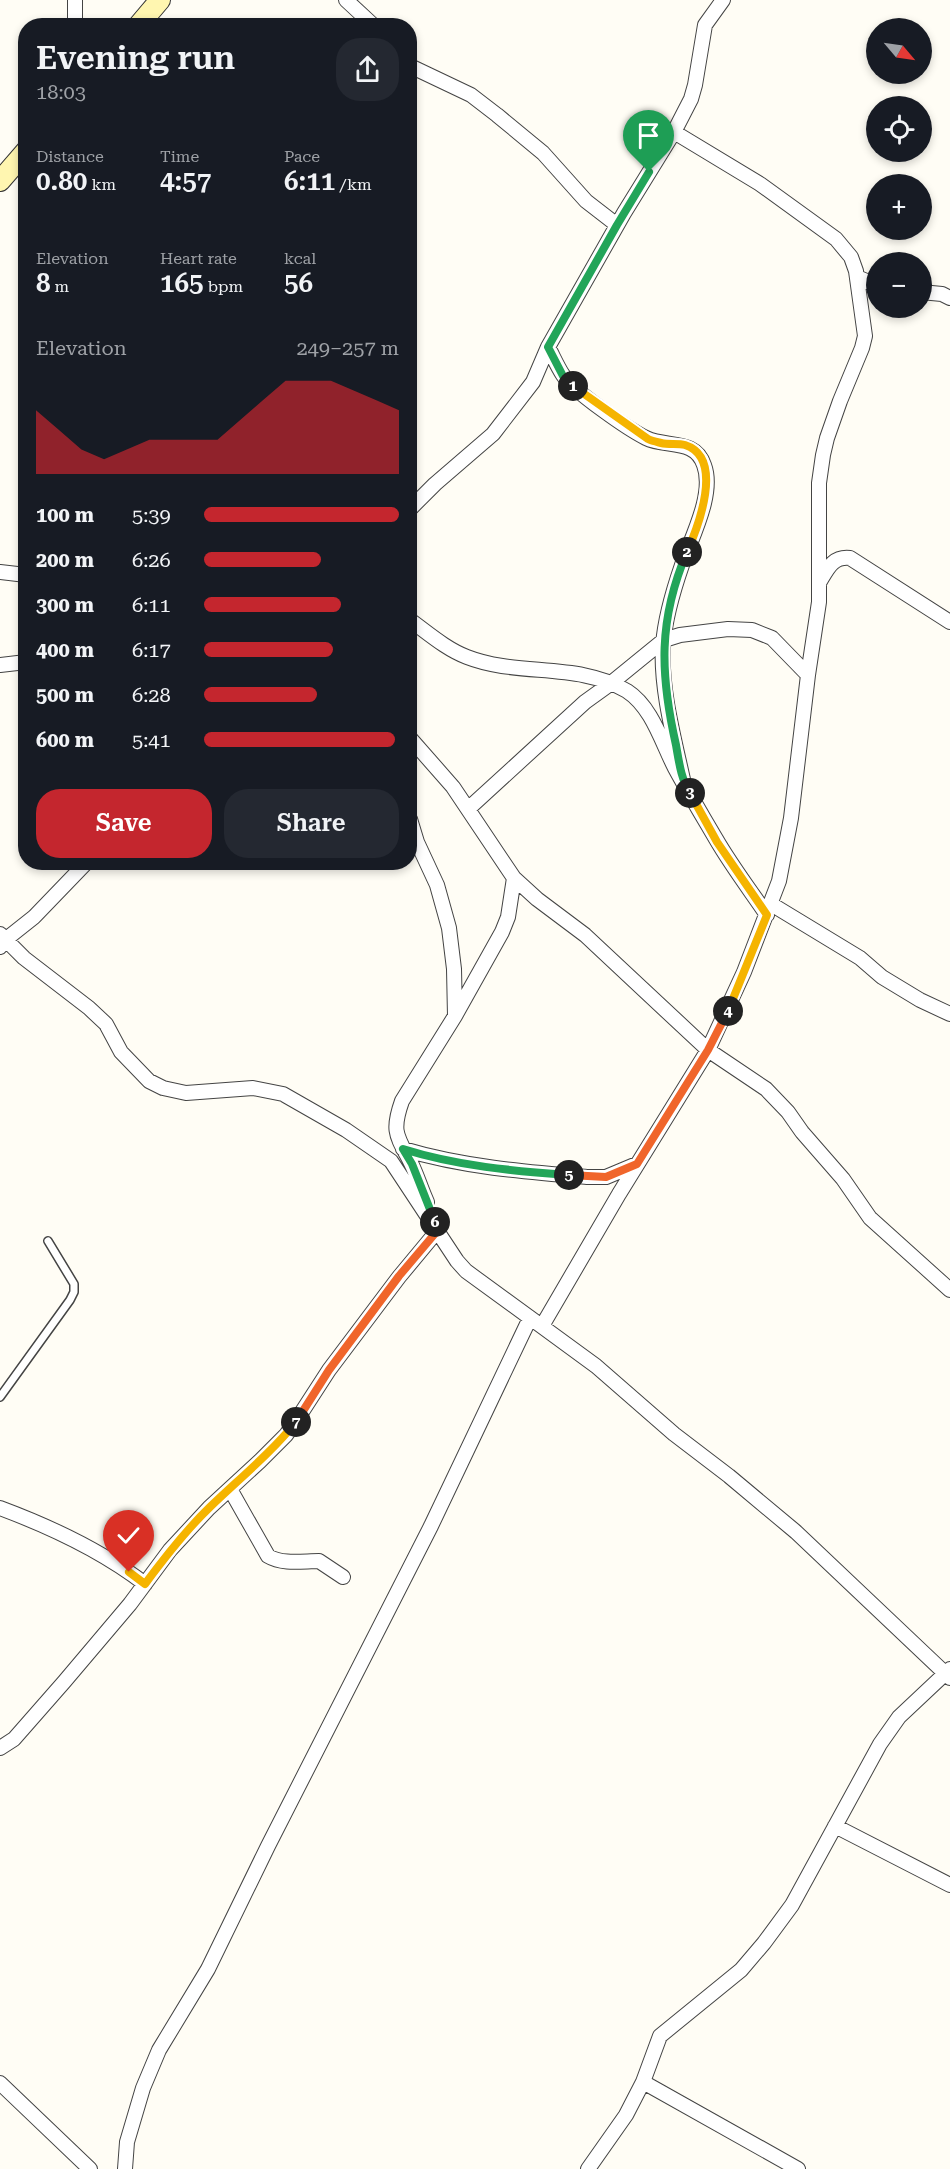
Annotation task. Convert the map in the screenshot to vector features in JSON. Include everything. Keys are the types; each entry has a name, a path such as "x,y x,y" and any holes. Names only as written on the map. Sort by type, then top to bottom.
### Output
{"street":[{"path":"75,0 75,18"},
{"path":"145,18 160,0"},
{"path":"346,0 365,18"},
{"path":"417,502 493,434 533,382 548,347 617,225 674,132 695,85 705,25 723,0"},
{"path":"417,69 471,95 497,115 543,153 586,201 617,225"},
{"path":"542,1326 637,1164 708,1050 727,1012 779,881 791,818 819,602 819,483 823,455 830,429 865,336 857,277 851,257 836,239 760,184 674,132"},
{"path":"0,181 18,162"},
{"path":"857,277 866,281"},
{"path":"932,293 950,298"},
{"path":"548,347 563,376 575,388 648,439 685,445 695,452 704,464 706,479 699,525 682,564 669,605 664,640 663,669 684,784"},
{"path":"819,583 835,560 842,557 850,558 950,622"},
{"path":"0,572 18,574"},
{"path":"417,625 447,647 467,657 533,670 594,677 627,691 639,701 648,714 717,842 769,909 860,958 882,978 950,1014"},
{"path":"468,809 568,717 664,640 680,635 728,629 752,630 772,638 808,675"},
{"path":"0,665 18,663"},
{"path":"417,746 453,787 514,878 585,936 708,1050 766,1089 843,1179 870,1218 950,1290"},
{"path":"417,842 437,885 449,928 454,969 455,1016"},
{"path":"79,870 34,916 2,940 106,1024 121,1052 149,1081 163,1088 186,1093 253,1088 283,1094 346,1130 391,1161 457,1261 466,1270 596,1366 674,1434 811,1544 948,1674 914,1700 898,1717 880,1744 792,1905 741,1971 660,2036 643,2082 626,2115 588,2169"},
{"path":"438,1229 412,1164 397,1139 397,1115 402,1101 455,1016 502,932 508,917 514,878"},
{"path":"403,1149 425,1156 473,1165 588,1177 606,1177 637,1164"},
{"path":"0,1748 14,1739 145,1584 170,1550 209,1508 260,1461 296,1421 335,1362 399,1276 438,1229"},
{"path":"125,2169 127,2142 143,2088 159,2050 208,1969 431,1526 530,1318"},
{"path":"230,1489 268,1556 276,1560 303,1563 319,1561 343,1577"},
{"path":"0,1508 48,1527 93,1549 116,1562 145,1584"},
{"path":"835,1826 950,1885"},
{"path":"643,2082 798,2169"},
{"path":"0,2083 90,2169"}],"lane":[{"path":"0,1397 74,1292 74,1284 48,1241"}],"route":[{"path":"129,1572 145,1584 170,1550 209,1508 286,1435 329,1370 399,1276 438,1230 412,1164 403,1149 425,1156 473,1165 588,1177 606,1177 637,1164 708,1050 727,1012 767,915 717,842 684,784 663,669 663,645 669,605 682,564 699,525 703,507 706,479 704,464 695,452 685,445 662,443 636,432 575,388 563,376 548,347 649,172"}]}
